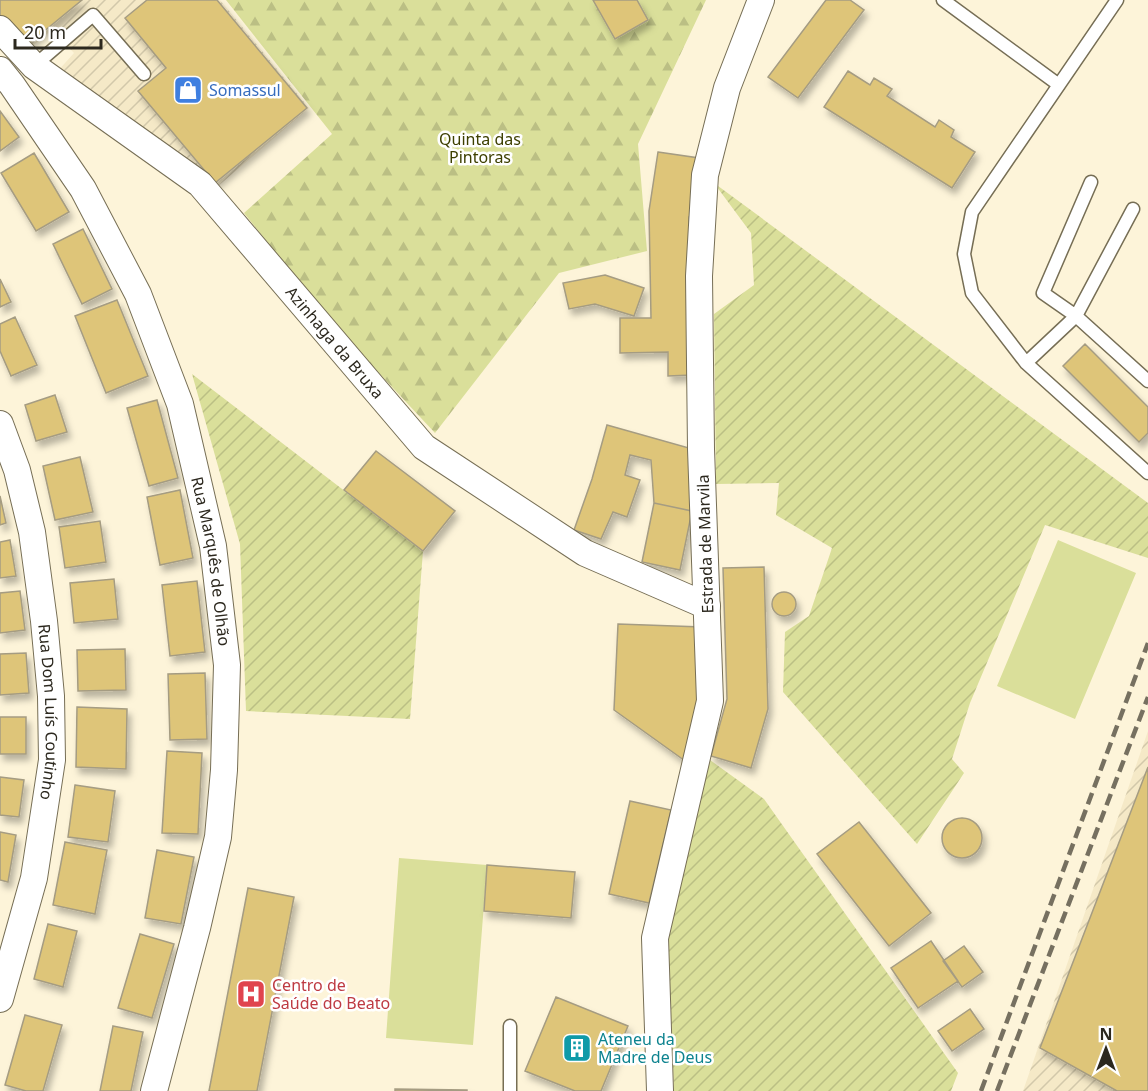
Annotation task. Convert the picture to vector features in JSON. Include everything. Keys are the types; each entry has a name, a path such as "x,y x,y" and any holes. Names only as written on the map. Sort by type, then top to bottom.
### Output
{"street":[{"name":"Estrada de Marvila","path":"660,1091 655,938 710,701 701,449 699,276 705,175 727,88 761,0"},
{"name":"Azinhaga da Bruxa","path":"0,29 34,66 201,184 424,447 585,553 707,606"},
{"path":"6,78 34,66"},
{"name":"Rua Marquês de Olhão","path":"6,78 83,189 138,294 180,404 213,546 227,665 224,770 218,837 197,928 154,1091"},
{"name":"Rua Dom Luís Coutinho","path":"0,424 17,471 32,532 50,686 52,760 34,878 0,999"}],"lane":[{"path":"943,0 1059,85"},
{"path":"1118,0 972,212 964,254 972,293 1026,363 1148,473"},
{"path":"34,66 93,15 144,74"},
{"path":"1091,182 1043,292 1076,316 1148,381"},
{"path":"1026,363 1076,316 1133,209"},
{"path":"510,1026 510,1091"}],"shaded area":[{"name":"Somassul","path":"0,0 220,0 309,108 217,187 56,73 74,53 52,30 25,52 0,22"},
{"path":"1148,731 1148,1091 1023,1091"}],"green space":[{"name":"Quinta das Pintoras","path":"226,0 706,0 638,144 647,251 559,273 435,433 334,325 244,213 332,134"},
{"path":"714,183 1148,503 1148,558 1045,525 970,703 952,759 964,773 917,844 783,692 785,632 809,616 832,548 776,515 779,483 716,484 714,314 754,285 751,233"},
{"path":"192,374 423,551 410,719 246,711 240,544"},
{"path":"1058,540 1136,573 1075,719 997,686"},
{"path":"710,760 764,799 958,1073 951,1091 674,1091 667,922 673,908"},
{"path":"399,858 487,865 473,1045 386,1038"}],"building":[{"path":"0,0 82,0 26,46 0,15"},
{"path":"147,0 217,0 307,108 215,183 138,91 166,68 125,18"},
{"path":"593,0 637,0 648,20 615,39"},
{"path":"826,0 850,0 864,10 798,98 768,77"},
{"path":"848,71 870,85 874,78 892,89 887,96 935,127 939,120 954,130 951,137 975,152 952,188 824,107"},
{"path":"0,111 19,137 0,151"},
{"path":"658,152 699,158 689,217 692,375 668,376 668,352 620,353 620,318 651,318 649,211"},
{"path":"34,153 69,212 36,231 1,173"},
{"path":"83,229 112,289 82,304 53,244"},
{"path":"605,275 644,288 634,316 595,304 569,309 563,283"},
{"path":"0,279 11,302 0,307"},
{"path":"117,300 148,376 106,393 75,316"},
{"path":"15,317 37,365 11,376 0,351 0,324"},
{"path":"1085,344 1148,407 1148,433 1139,442 1063,366"},
{"path":"55,395 67,432 36,441 25,405"},
{"path":"157,400 178,478 149,486 127,408"},
{"path":"607,425 696,450 692,511 654,503 651,460 630,455 625,475 640,480 627,517 613,512 601,539 574,530 592,479"},
{"path":"376,451 455,511 423,551 344,490"},
{"path":"80,457 93,512 55,520 43,466"},
{"path":"180,490 193,558 160,565 147,497"},
{"path":"0,496 6,523 0,525"},
{"path":"654,503 692,511 680,570 642,562"},
{"path":"100,521 106,562 65,568 59,527"},
{"path":"10,540 16,576 0,578 0,542"},
{"path":"764,567 768,709 751,768 711,756 727,699 723,568"},
{"path":"114,579 118,619 74,623 70,583"},
{"path":"197,581 205,652 170,656 162,585"},
{"path":"20,591 25,630 0,633 0,593"},
{"path":"784,592 789,593 795,599 795,609 789,615 784,616 779,615 773,609 772,604 773,599 779,593"},
{"path":"618,624 702,627 698,714 688,763 614,710"},
{"path":"125,649 126,690 78,691 77,650"},
{"path":"26,653 29,693 0,695 0,654"},
{"path":"205,673 207,739 170,740 168,674"},
{"path":"77,707 127,709 126,769 76,767"},
{"path":"0,717 26,717 26,754 0,754"},
{"path":"167,751 202,753 198,834 162,833"},
{"path":"1148,767 1148,1091 1117,1091 1040,1048"},
{"path":"0,777 24,780 19,817 0,815"},
{"path":"75,785 115,791 108,842 68,837"},
{"path":"630,801 671,810 649,903 609,894"},
{"path":"962,818 970,819 976,824 981,830 981,846 976,852 970,857 962,858 954,857 948,852 943,846 942,838 943,830 948,824 954,819"},
{"path":"859,822 931,913 889,946 817,854"},
{"path":"0,832 16,835 8,882 0,880"},
{"path":"65,842 107,850 95,914 53,905"},
{"path":"157,850 194,857 181,924 145,918"},
{"path":"487,865 575,872 571,918 484,911"},
{"name":"Centro de Saúde do Beato","path":"248,888 294,897 257,1091 209,1091"},
{"path":"48,924 77,931 63,987 34,979"},
{"path":"140,934 174,944 152,1018 118,1008"},
{"path":"931,941 958,981 918,1008 891,968"},
{"path":"964,946 983,972 962,987 943,961"},
{"name":"Ateneu da Madre de Deus","path":"556,997 628,1026 601,1091 575,1091 525,1071"},
{"path":"970,1009 984,1029 952,1051 938,1031"},
{"path":"25,1015 62,1025 43,1091 26,1091 5,1085"},
{"path":"113,1026 143,1032 131,1091 100,1091"},
{"path":"395,1089 467,1090 467,1091 395,1091"}],"railway":[{"path":"981,1091 1148,643"},
{"path":"997,1091 1148,697"}],"place":[{"name":"Somassul","path":"188,90"},
{"name":"Centro de Saúde do Beato","path":"251,994"},
{"name":"Ateneu da Madre de Deus","path":"577,1048"}]}
